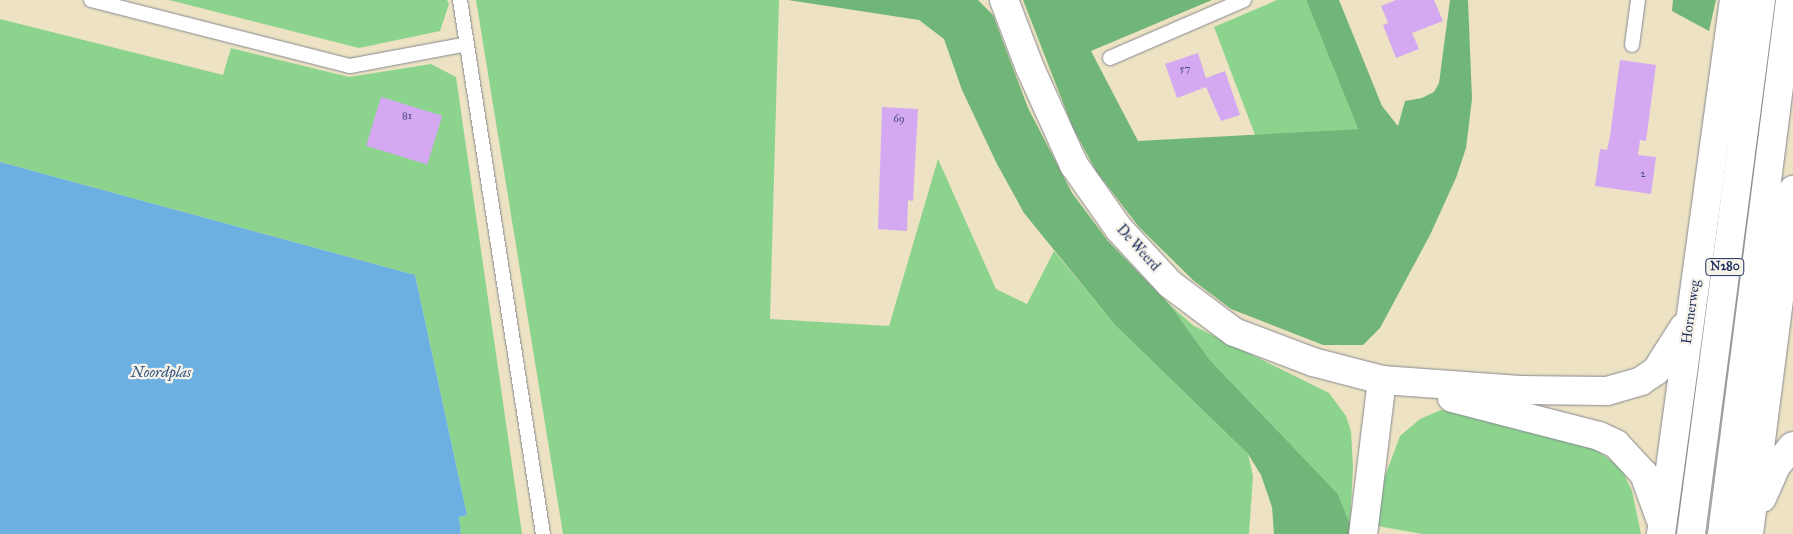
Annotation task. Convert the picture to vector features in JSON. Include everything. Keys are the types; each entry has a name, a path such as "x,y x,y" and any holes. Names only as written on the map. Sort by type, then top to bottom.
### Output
{"main road":[{"name":"De Weerd","path":"1004,0 1030,68 1074,165 1119,229 1170,284 1234,332 1313,362 1382,380"},
{"name":"Hornerweg","path":"1662,529 1734,0"},
{"name":"Hornerweg","path":"1691,534 1761,0"},
{"name":"N280","path":"1722,534 1790,0"},
{"path":"1750,533 1793,190"},
{"path":"1782,278 1793,344"},
{"path":"1382,380 1520,390 1607,392 1641,381 1656,371 1690,316"},
{"path":"1382,380 1599,436 1616,444 1644,474 1662,529"},
{"path":"1363,534 1382,380"},
{"path":"1750,533 1776,466 1793,446"}],"lane":[{"path":"91,0 350,66 467,44"},
{"path":"460,0 543,534"},
{"path":"1110,58 1244,0"},
{"path":"1632,45 1638,0"}],"green space":[{"path":"169,0 447,0 449,4 440,31 359,48"},
{"path":"476,0 779,0 770,319 889,326 938,159 996,289 1027,304 1054,251 1115,325 1248,454 1253,476 1249,534 563,534"},
{"path":"788,0 978,0 993,15 1028,108 1072,193 1108,241 1171,306 1209,359 1338,494 1350,524 1349,534 1274,534 1272,507 1261,475 1248,454 1115,325 1024,213 997,164 962,90 944,39 919,20"},
{"path":"1023,0 1212,0 1091,51 1138,141 1358,129 1306,0 1339,0 1382,106 1398,126 1405,101 1422,98 1434,92 1439,83 1450,0 1468,0 1472,99 1466,148 1456,178 1430,235 1380,328 1363,345 1323,345 1231,309 1194,281 1139,227 1096,171 1073,128"},
{"path":"1277,0 1306,0 1358,129 1255,135 1214,27"},
{"path":"1673,0 1716,0 1709,31 1672,11"},
{"path":"0,19 223,75 231,48 349,77 431,64 456,77 522,534 461,534 459,517 467,515 415,275 0,162"},
{"path":"1171,306 1194,326 1329,393 1346,416 1351,431 1353,467 1350,524 1338,494 1209,359"},
{"path":"1441,410 1490,419 1592,447 1621,468 1632,491 1641,534 1423,534 1377,526 1385,476 1400,436 1420,419"}],"water":[{"name":"Noordplas","path":"0,162 415,275 467,515 459,517 461,534 0,534"}],"building":[{"path":"1396,0 1434,0 1443,21 1412,33 1419,49 1396,58 1383,25 1388,23 1381,6"},
{"path":"1198,53 1206,78 1225,71 1240,115 1221,121 1206,87 1177,98 1165,64"},
{"path":"1620,60 1656,65 1646,141 1640,140 1638,155 1656,157 1651,194 1595,186 1600,149 1607,150 1610,136"},
{"path":"381,97 442,116 427,164 366,146"},
{"path":"882,107 918,109 913,201 908,200 907,231 878,229"}]}
